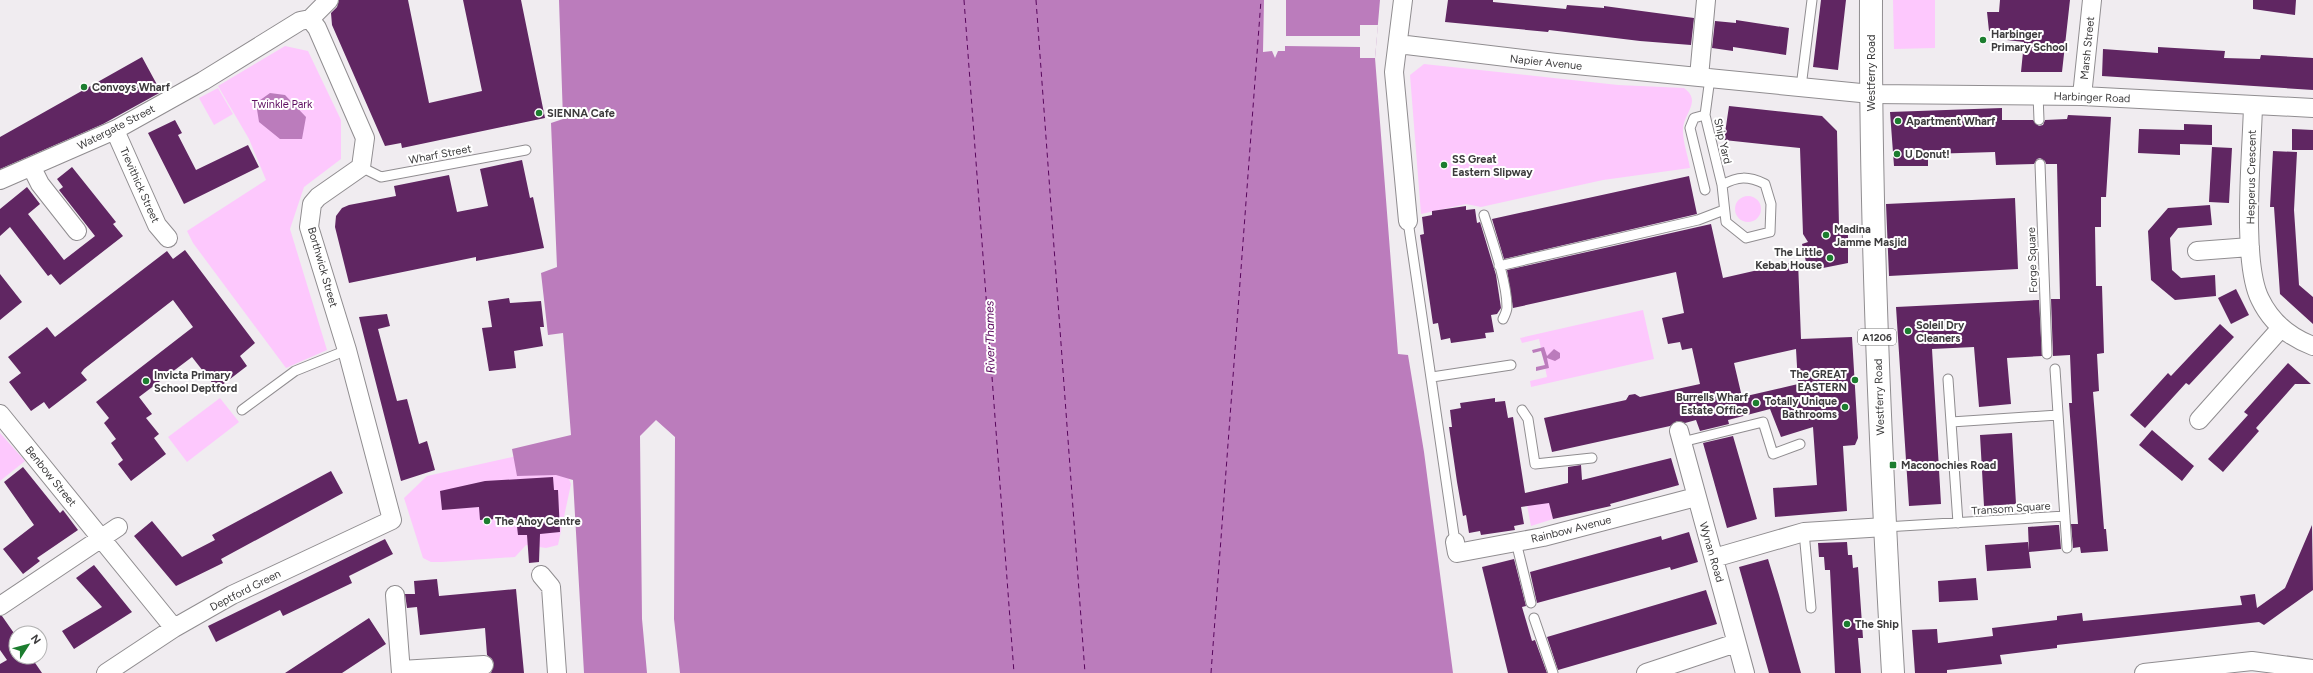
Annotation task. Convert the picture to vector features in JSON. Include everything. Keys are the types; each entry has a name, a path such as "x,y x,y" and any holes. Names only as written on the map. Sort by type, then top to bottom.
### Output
{"main road":[{"name":"Westferry Road","path":"1871,0 1871,94 1877,358 1893,673"}],"street":[{"path":"1403,0 1394,72 1408,221"},
{"path":"1704,78 1706,0"},
{"name":"Marsh Street","path":"2082,96 2092,0"},
{"path":"324,2 310,19 317,28 365,138 361,166"},
{"name":"Watergate Street","path":"0,180 32,168 117,129 203,81 300,20 310,19"},
{"name":"Napier Avenue","path":"1398,44 1704,78 1871,94"},
{"name":"Harbinger Road","path":"1871,94 2082,96 2313,108"},
{"name":"Hesperus Crescent","path":"2253,106 2250,247 2259,298 2267,312 2281,328 2295,338 2313,346"},
{"name":"Trevithick Street","path":"117,129 117,135 157,225 168,238"},
{"name":"Borthwick Street","path":"361,166 318,197 312,204 309,227 347,350 392,520"},
{"path":"32,168 40,184 77,231"},
{"path":"2197,251 2250,247"},
{"path":"2199,420 2281,328"},
{"name":"Benbow Street","path":"0,414 174,628"},
{"name":"Wynan Road","path":"1680,436 1745,673"},
{"name":"Rainbow Avenue","path":"1454,542 1457,553 1543,537 1696,497"},
{"name":"Deptford Green","path":"106,673 174,628 232,595 392,520"},
{"path":"0,606 118,527"},
{"path":"1714,558 1804,532 1885,527"},
{"path":"541,575 551,587 558,673"},
{"path":"395,595 401,671 484,665"},
{"path":"1646,673 1736,643"},
{"path":"2144,673 2252,661 2312,665"}],"lane":[{"path":"1801,87 1812,0"},
{"name":"Ship Yard","path":"1704,78 1705,115 1722,185 1726,222 1746,238 1770,232 1771,204 1765,184 1753,179 1738,177 1722,185"},
{"path":"2038,95 2039,120"},
{"path":"1705,115 1694,118 1690,128 1705,190"},
{"name":"Wharf Street","path":"361,166 381,177 526,150"},
{"name":"Forge Square","path":"2040,164 2047,354"},
{"path":"1499,266 1698,220 1724,210"},
{"path":"1484,215 1499,266 1507,308 1503,319"},
{"path":"1408,221 1432,377 1454,542"},
{"path":"242,410 295,371 347,350"},
{"path":"1432,377 1511,365"},
{"name":"Transom Square","path":"2055,369 2067,548"},
{"name":"Transom Square","path":"1948,379 1958,524"},
{"path":"1522,410 1528,419 1534,464 1592,458"},
{"path":"1951,422 2058,415"},
{"path":"1680,436 1762,422 1773,454 1800,444"},
{"name":"Transom Square","path":"1885,527 1958,524 2065,516"},
{"path":"1804,532 1810,608"},
{"path":"1516,542 1531,603"},
{"path":"1534,618 1553,673"}],"green space":[{"path":"1893,0 1935,0 1935,48 1894,49"},
{"name":"Twinkle Park","path":"285,46 308,51 341,120 341,159 304,187 290,229 327,350 286,368 193,243 187,231 266,180 249,139 218,86"},
{"path":"1424,64 1618,85 1684,88 1692,98 1692,103 1685,119 1683,131 1690,168 1603,180 1481,207 1466,204 1421,214 1410,75"},
{"path":"218,88 233,114 214,125 199,98"},
{"path":"1748,196 1757,200 1761,209 1757,218 1748,222 1739,218 1735,209 1739,200"},
{"path":"1643,310 1654,359 1531,387 1530,381 1547,377 1539,339 1522,343 1520,338"},
{"path":"220,398 239,422 187,462 168,437"},
{"path":"0,433 25,461 0,481"},
{"name":"The Ahoy Centre","path":"521,455 560,457 571,484 558,545 546,548 526,545 515,557 442,562 431,562 423,558 404,498 427,476"},
{"path":"1546,488 1553,519 1531,526 1525,495"}],"water":[{"name":"River Thames","path":"559,0 1380,0 1375,58 1398,354 1408,355 1424,452 1453,673 584,673 573,480 556,475 517,476 512,449 571,435 563,333 548,335 541,273 557,267 551,123 563,119"},
{"path":"270,93 285,95 306,117 302,139 280,139 259,122 256,103"},
{"path":"1544,347 1547,356 1554,349 1560,353 1560,358 1555,361 1547,358 1549,368 1536,371 1536,367 1545,365 1541,351 1533,353 1532,350"}],"pier":[{"path":"1264,0 1286,0 1286,36 1360,36 1360,25 1378,25 1375,58 1360,58 1360,47 1285,46 1285,51 1278,51 1275,58 1272,51 1263,52"},
{"path":"656,420 675,437 674,619 680,673 647,673 642,619 640,436"}],"building":[{"path":"339,0 408,0 429,103 482,91 463,0 521,0 545,118 402,148 401,143 385,146 332,25 331,13 337,7"},
{"path":"1448,0 1493,0 1493,2 1566,9 1567,5 1604,8 1604,6 1694,18 1691,45 1640,41 1549,30 1548,32 1445,22"},
{"path":"1821,0 1846,0 1838,70 1813,67"},
{"path":"2000,0 2070,0 2062,72 2021,72 2024,42 1998,39 1998,32 1989,31 1987,12 1999,12"},
{"path":"2253,0 2296,0 2295,15 2253,9"},
{"path":"1736,20 1789,28 1786,55 1733,47 1733,51 1712,48 1715,21 1736,23"},
{"path":"2158,47 2225,51 2224,58 2260,59 2261,55 2313,58 2313,90 2102,76 2103,49 2158,53"},
{"path":"142,57 161,92 103,124 0,169 0,137"},
{"path":"1729,106 1822,116 1837,131 1839,227 1848,226 1848,263 1808,271 1802,244 1808,242 1803,234 1800,148 1724,140"},
{"path":"2002,108 2002,120 2033,120 2039,126 2043,125 2045,120 2067,119 2068,115 2111,117 2106,197 2101,197 2101,227 2095,227 2096,286 2102,286 2104,353 2097,354 2099,391 2093,392 2104,529 2106,529 2108,551 2081,553 2080,547 2073,548 2071,524 2078,524 2069,403 2072,403 2070,355 2053,356 2051,299 2060,299 2057,164 2046,164 2045,161 2040,158 2037,159 2034,164 1996,165 1995,152 1928,154 1928,166 1894,166 1890,112"},
{"path":"175,120 182,133 178,135 196,170 248,145 259,167 184,204 148,133"},
{"path":"2184,124 2212,125 2212,145 2180,144 2180,155 2138,153 2139,129 2184,130"},
{"path":"2292,129 2313,130 2313,150 2292,150"},
{"path":"2212,147 2232,148 2229,203 2209,202"},
{"path":"2273,151 2297,152 2294,210 2299,285 2313,297 2313,324 2280,294 2274,207 2270,207"},
{"path":"522,160 530,198 533,197 544,248 476,261 476,257 349,283 335,227 336,216 342,208 349,205 396,196 394,186 449,175 457,212 488,206 480,169"},
{"path":"72,167 116,222 113,224 123,236 60,285 51,274 48,276 10,227 0,236 0,209 27,187 40,204 28,214 64,260 95,236 59,190 63,187 57,179"},
{"path":"1689,176 1697,214 1504,259 1492,219"},
{"path":"2015,198 2018,269 1889,276 1886,204"},
{"path":"2210,205 2212,225 2178,228 2170,238 2172,270 2181,278 2215,275 2216,296 2175,300 2151,280 2148,231 2168,208"},
{"path":"1466,206 1466,210 1475,209 1477,223 1480,222 1496,275 1501,308 1497,314 1491,315 1494,332 1485,333 1486,338 1451,343 1450,338 1441,340 1438,323 1433,324 1420,235 1424,234 1422,217 1432,215 1432,211"},
{"path":"1711,224 1723,278 1798,261 1801,339 1852,337 1858,438 1855,445 1843,446 1847,511 1775,517 1773,488 1817,485 1813,427 1781,437 1770,409 1728,420 1729,424 1700,431 1696,420 1685,423 1677,421 1670,426 1552,452 1544,418 1626,400 1629,395 1635,394 1640,397 1700,384 1692,348 1682,350 1680,342 1668,344 1662,318 1684,313 1676,272 1513,308 1507,270","holes":["1796,349 1798,384 1742,397 1734,363"]},
{"path":"185,250 255,343 240,356 247,366 217,389 192,357 139,397 152,414 146,418 159,434 154,438 166,454 131,481 118,464 123,460 111,443 116,439 104,423 109,418 96,402 193,327 173,300 84,369 81,373 87,380 49,409 44,402 31,411 9,382 21,373 8,357 47,327 55,337 167,251 173,259"},
{"path":"0,274 22,302 0,320"},
{"path":"2236,289 2249,315 2231,324 2218,298"},
{"path":"509,298 510,303 541,301 544,327 540,327 543,346 514,351 516,368 489,371 482,328 492,327 488,301"},
{"path":"2039,300 2042,356 2007,358 2011,404 1979,407 1974,347 1932,349 1941,504 1909,506 1896,307"},
{"path":"387,314 390,326 378,329 397,401 407,399 419,444 427,441 435,470 401,481 359,317"},
{"path":"2220,324 2234,337 2189,385 2186,383 2145,428 2130,415 2168,373 2171,376"},
{"path":"2288,363 2311,384 2295,384 2256,428 2259,431 2223,472 2208,459 2248,415 2244,412"},
{"path":"1495,398 1495,402 1505,401 1508,418 1513,417 1525,493 1568,483 1568,467 1581,465 1582,480 1671,458 1679,485 1610,504 1611,506 1553,519 1549,503 1521,507 1524,524 1514,526 1515,530 1481,535 1480,531 1469,533 1466,515 1463,516 1457,482 1449,427 1452,427 1450,410 1461,408 1460,403"},
{"path":"2152,430 2194,466 2182,481 2139,445"},
{"path":"2012,433 2016,504 1984,506 1980,435"},
{"path":"1733,436 1757,519 1727,528 1703,443"},
{"path":"23,467 60,513 63,510 78,530 37,558 40,561 23,574 3,549 34,525 4,482"},
{"path":"331,471 343,493 221,559 223,563 176,586 134,536 152,521 182,557 215,540 212,535"},
{"path":"553,477 554,490 558,490 560,532 540,534 539,562 529,563 527,535 518,535 516,518 480,520 479,507 442,510 440,491 485,481"},
{"path":"2059,525 2061,549 2029,552 2031,568 1987,571 1985,545 2028,542 2029,551 2028,527"},
{"path":"2312,525 2313,590 2264,625 2259,622 2057,645 2057,648 2000,655 2002,664 1947,670 1947,673 1915,673 1912,630 1937,629 1938,643 1993,636 1992,628 2057,620 2057,616 2082,613 2083,621 2242,605 2240,596 2255,594 2257,608 2285,588"},
{"path":"1689,532 1698,562 1671,570 1670,567 1537,603 1530,572 1661,536 1662,540"},
{"path":"385,539 393,554 349,576 352,583 283,616 280,610 216,642 208,626"},
{"path":"1847,542 1848,555 1852,555 1853,568 1858,567 1863,638 1858,638 1861,673 1835,673 1830,570 1825,570 1824,557 1819,557 1818,543"},
{"path":"1514,559 1526,606 1522,607 1532,641 1535,640 1547,673 1508,673 1482,567"},
{"path":"1768,559 1801,673 1769,673 1739,567"},
{"path":"94,565 132,612 74,649 62,631 102,607 76,578"},
{"path":"1976,578 1978,600 1939,602 1938,581"},
{"path":"437,579 439,596 516,589 524,673 491,673 494,664 492,659 487,655 485,628 420,635 417,607 407,608 405,594 415,594 414,581"},
{"path":"1706,590 1717,624 1558,670 1547,637"},
{"path":"0,616 2,616 8,625 8,665 36,665 42,673 0,673 0,664 7,660 0,650"},
{"path":"369,618 386,644 342,673 285,673"}],"ferry route":[{"path":"964,0 1014,673"},
{"path":"1036,0 1085,673"},
{"path":"1211,673 1261,0"}],"place":[{"name":"Harbinger Primary School","path":"1983,40"},
{"name":"Convoys Wharf","path":"84,87"},
{"name":"SIENNA Cafe","path":"539,113"},
{"name":"Apartment Wharf","path":"1898,121"},
{"name":"U Donut!","path":"1897,154"},
{"name":"SS Great Eastern Slipway","path":"1444,165"},
{"name":"Madina Jamme Masjid","path":"1826,235"},
{"name":"The Little Kebab House","path":"1830,258"},
{"name":"Soleil Dry Cleaners","path":"1908,331"},
{"name":"The GREAT EASTERN","path":"1855,380"},
{"name":"Invicta Primary School Deptford","path":"146,381"},
{"name":"Burrells Wharf Estate Office","path":"1756,403"},
{"name":"Totally Unique Bathrooms","path":"1845,407"},
{"name":"Maconochies Road","path":"1893,465"},
{"name":"The Ahoy Centre","path":"487,521"},
{"name":"The Ship","path":"1847,624"}]}
